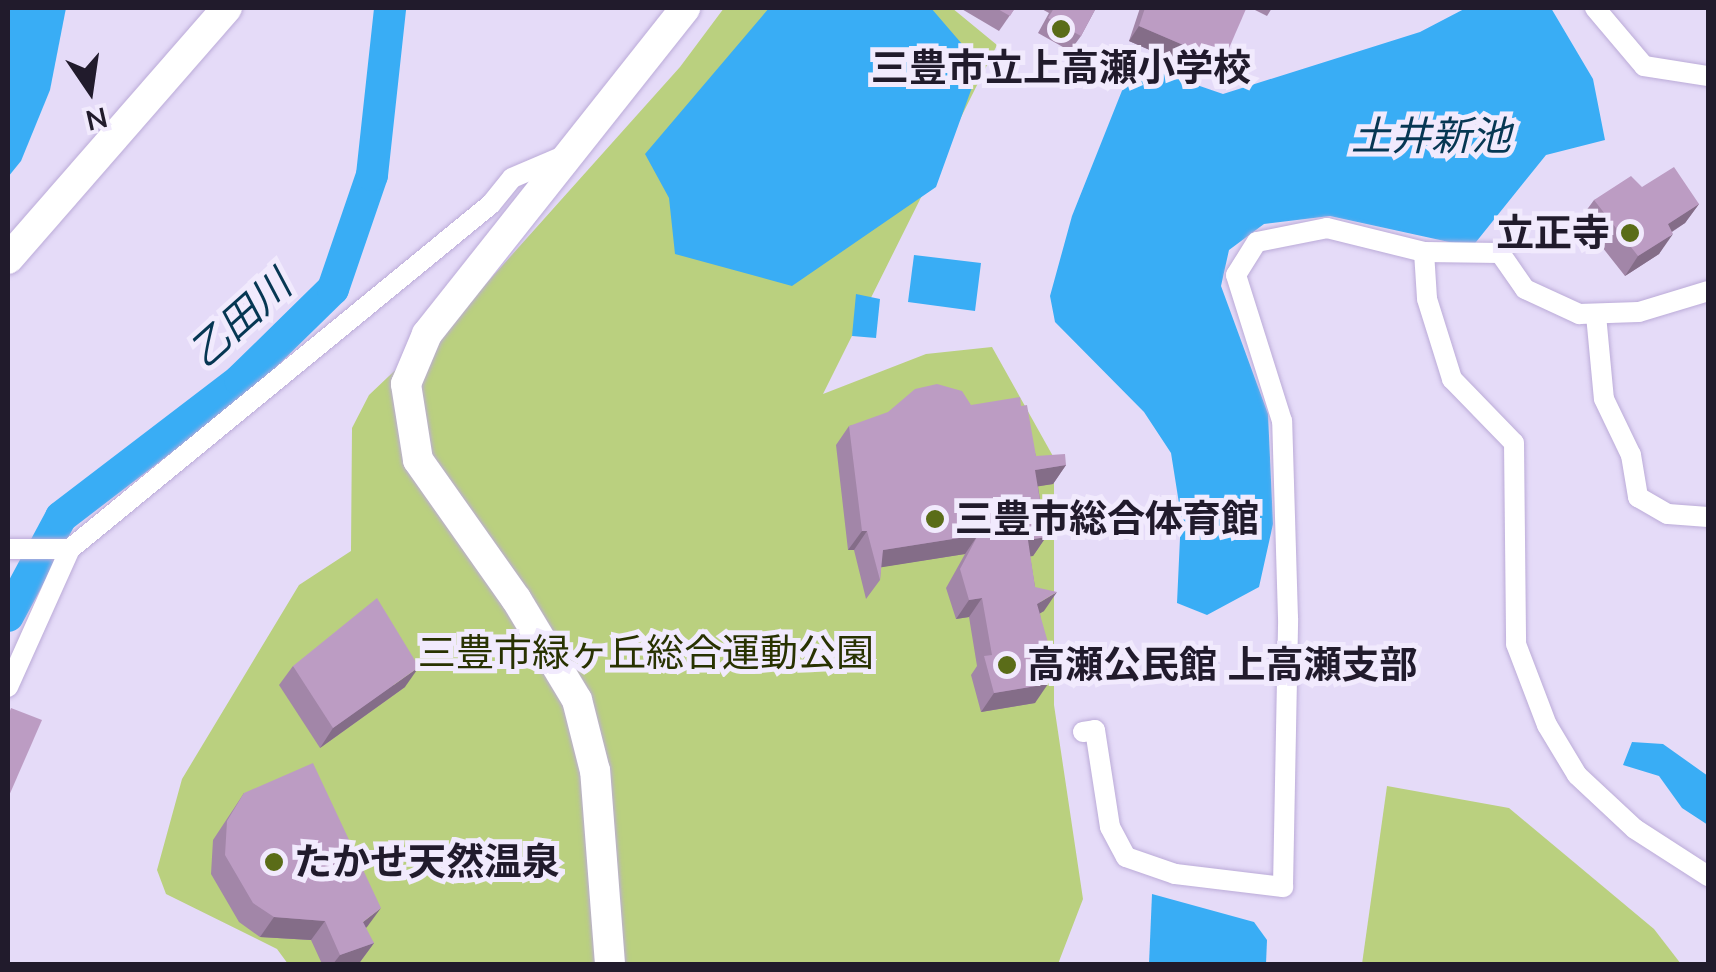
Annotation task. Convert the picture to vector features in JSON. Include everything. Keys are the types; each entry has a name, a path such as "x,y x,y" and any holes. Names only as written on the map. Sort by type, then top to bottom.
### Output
{"street":[{"path":"8,259 228,8"},
{"path":"610,964 595,771 577,700 516,599 426,472 407,422 406,384 428,334 563,156 688,8"},
{"path":"1595,8 1644,66 1708,76"},
{"path":"8,687 70,549 492,204 512,178 563,156"},
{"path":"1083,732 1096,730 1110,827 1126,857 1175,874 1282,887 1288,618 1282,421 1236,275 1257,242 1328,228 1424,252 1500,253 1526,289 1552,306 1596,315 1640,312 1708,291"},
{"path":"1424,252 1427,299 1452,379 1514,443 1516,644 1547,724 1577,774 1606,802 1708,876"},
{"path":"1596,315 1604,399 1631,455 1638,498 1668,514 1708,517"},
{"path":"8,549 70,549"}],"green space":[{"name":"三豊市緑ヶ丘総合運動公園","path":"724,8 952,8 997,45 823,394 926,354 992,347 1054,458 1054,705 1083,899 1058,964 288,964 277,949 166,894 157,870 182,779 299,585 351,551 352,428 369,395 484,286 680,67"},
{"path":"1387,786 1509,808 1654,929 1681,964 1362,964"}],"water":[{"path":"8,8 66,8 50,90 21,161 8,177"},
{"path":"769,8 931,8 962,44 983,57 936,187 792,286 675,254 669,198 645,154"},
{"name":"土井新池","path":"1466,8 1551,8 1593,79 1605,140 1546,155 1472,247 1330,216 1264,224 1229,250 1221,286 1268,414 1273,524 1259,587 1207,615 1177,603 1181,516 1171,453 1144,412 1055,322 1050,296 1072,216 1133,63 1223,94 1420,32"},
{"path":"914,255 981,263 975,311 908,302"},
{"path":"856,294 880,299 876,338 852,336"},
{"path":"1632,742 1663,744 1708,776 1708,825 1682,808 1659,776 1623,765"},
{"path":"1152,894 1254,922 1267,940 1266,964 1149,964"}],"building":[{"path":"996,8 1015,8 1010,16"},
{"path":"1054,8 1096,8 1081,36 1048,18"},
{"path":"1145,8 1246,9 1223,62 1139,26"},
{"path":"1674,167 1699,204 1668,224 1673,234 1638,256 1594,200 1631,176 1642,187"},
{"name":"三豊市総合体育館","path":"937,384 962,391 971,405 1020,397 1021,406 1027,405 1036,456 1065,454 1066,465 1035,470 1046,537 1028,540 1035,587 1057,592 1037,604 1053,660 1045,661 1048,684 994,693 984,656 992,655 982,598 969,600 960,569 978,535 883,550 880,580 867,531 862,531 849,426 888,412 915,389"},
{"path":"377,598 419,667 333,728 293,666"},
{"path":"11,708 42,720 8,798 8,716"},
{"name":"たかせ天然温泉","path":"313,763 381,908 363,922 374,943 340,955 325,921 274,917 253,903 225,855 227,821 244,793"}],"waterway":[{"name":"乙田川","path":"8,616 61,517 240,380 333,289 372,175 390,8"}],"place":[{"name":"三豊市立上高瀬小学校","path":"1061,29"},
{"name":"立正寺","path":"1630,233"},
{"name":"三豊市総合体育館","path":"935,519"},
{"name":"高瀬公民館 上高瀬支部","path":"1007,665"},
{"name":"たかせ天然温泉","path":"274,862"}]}
